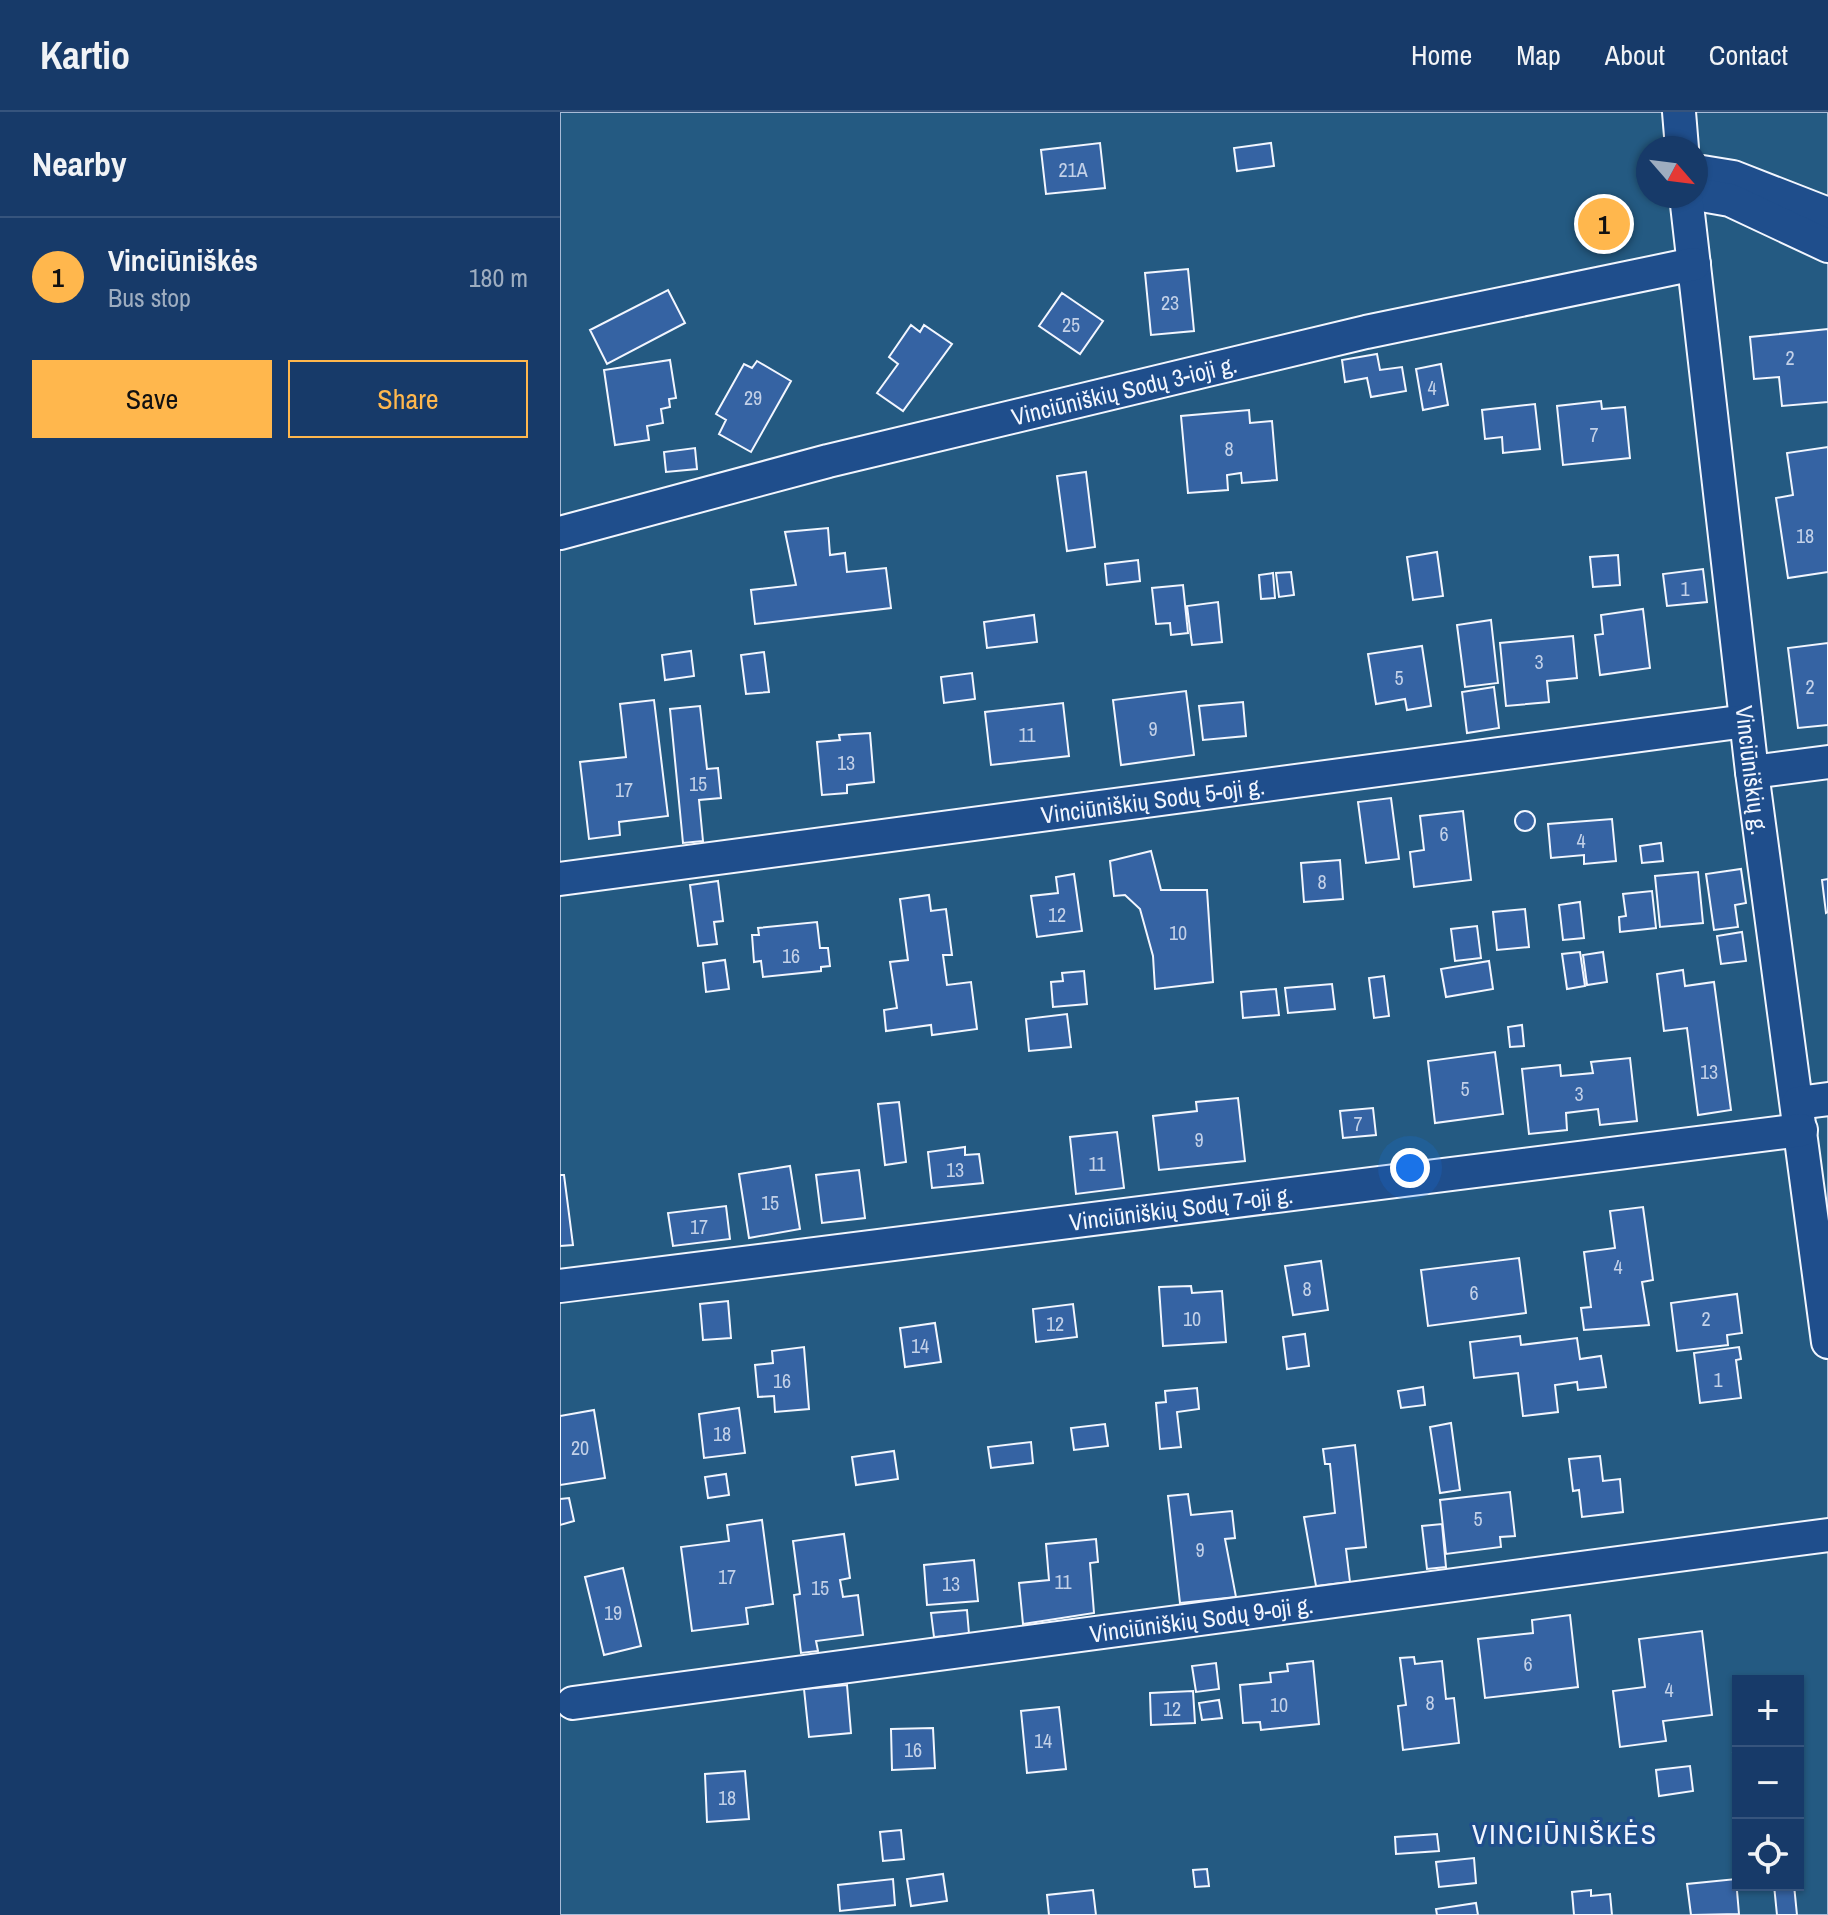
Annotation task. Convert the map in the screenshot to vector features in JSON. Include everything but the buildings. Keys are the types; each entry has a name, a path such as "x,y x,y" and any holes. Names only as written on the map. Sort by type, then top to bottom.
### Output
{"street":[{"path":"1679,112 1681,136"},
{"path":"1708,173 1733,177 1828,214"},
{"path":"1708,196 1730,200 1828,246"},
{"name":"Vinciūniškių g.","path":"1687,208 1752,772 1809,1111 1828,1342"},
{"name":"Vinciūniškių Sodų 3-ioji g.","path":"560,533 828,461 1351,335 1694,264"},
{"name":"Vinciūniškių Sodų 5-oji g.","path":"560,879 1746,721"},
{"path":"1752,772 1828,762"},
{"name":"Vinciūniškių Sodų 7-oji g.","path":"560,1286 1809,1111"},
{"name":"Vinciūniškių Sodų 9-oji g.","path":"573,1703 1828,1535"}],"shaded area":[{"path":"560,112 1828,112 1828,1915 560,1915"}],"place":[{"name":"Vinciūniškės","path":"1604,224"}],"district":[{"name":"VINCIŪNIŠKĖS","path":"1565,1834"}]}
